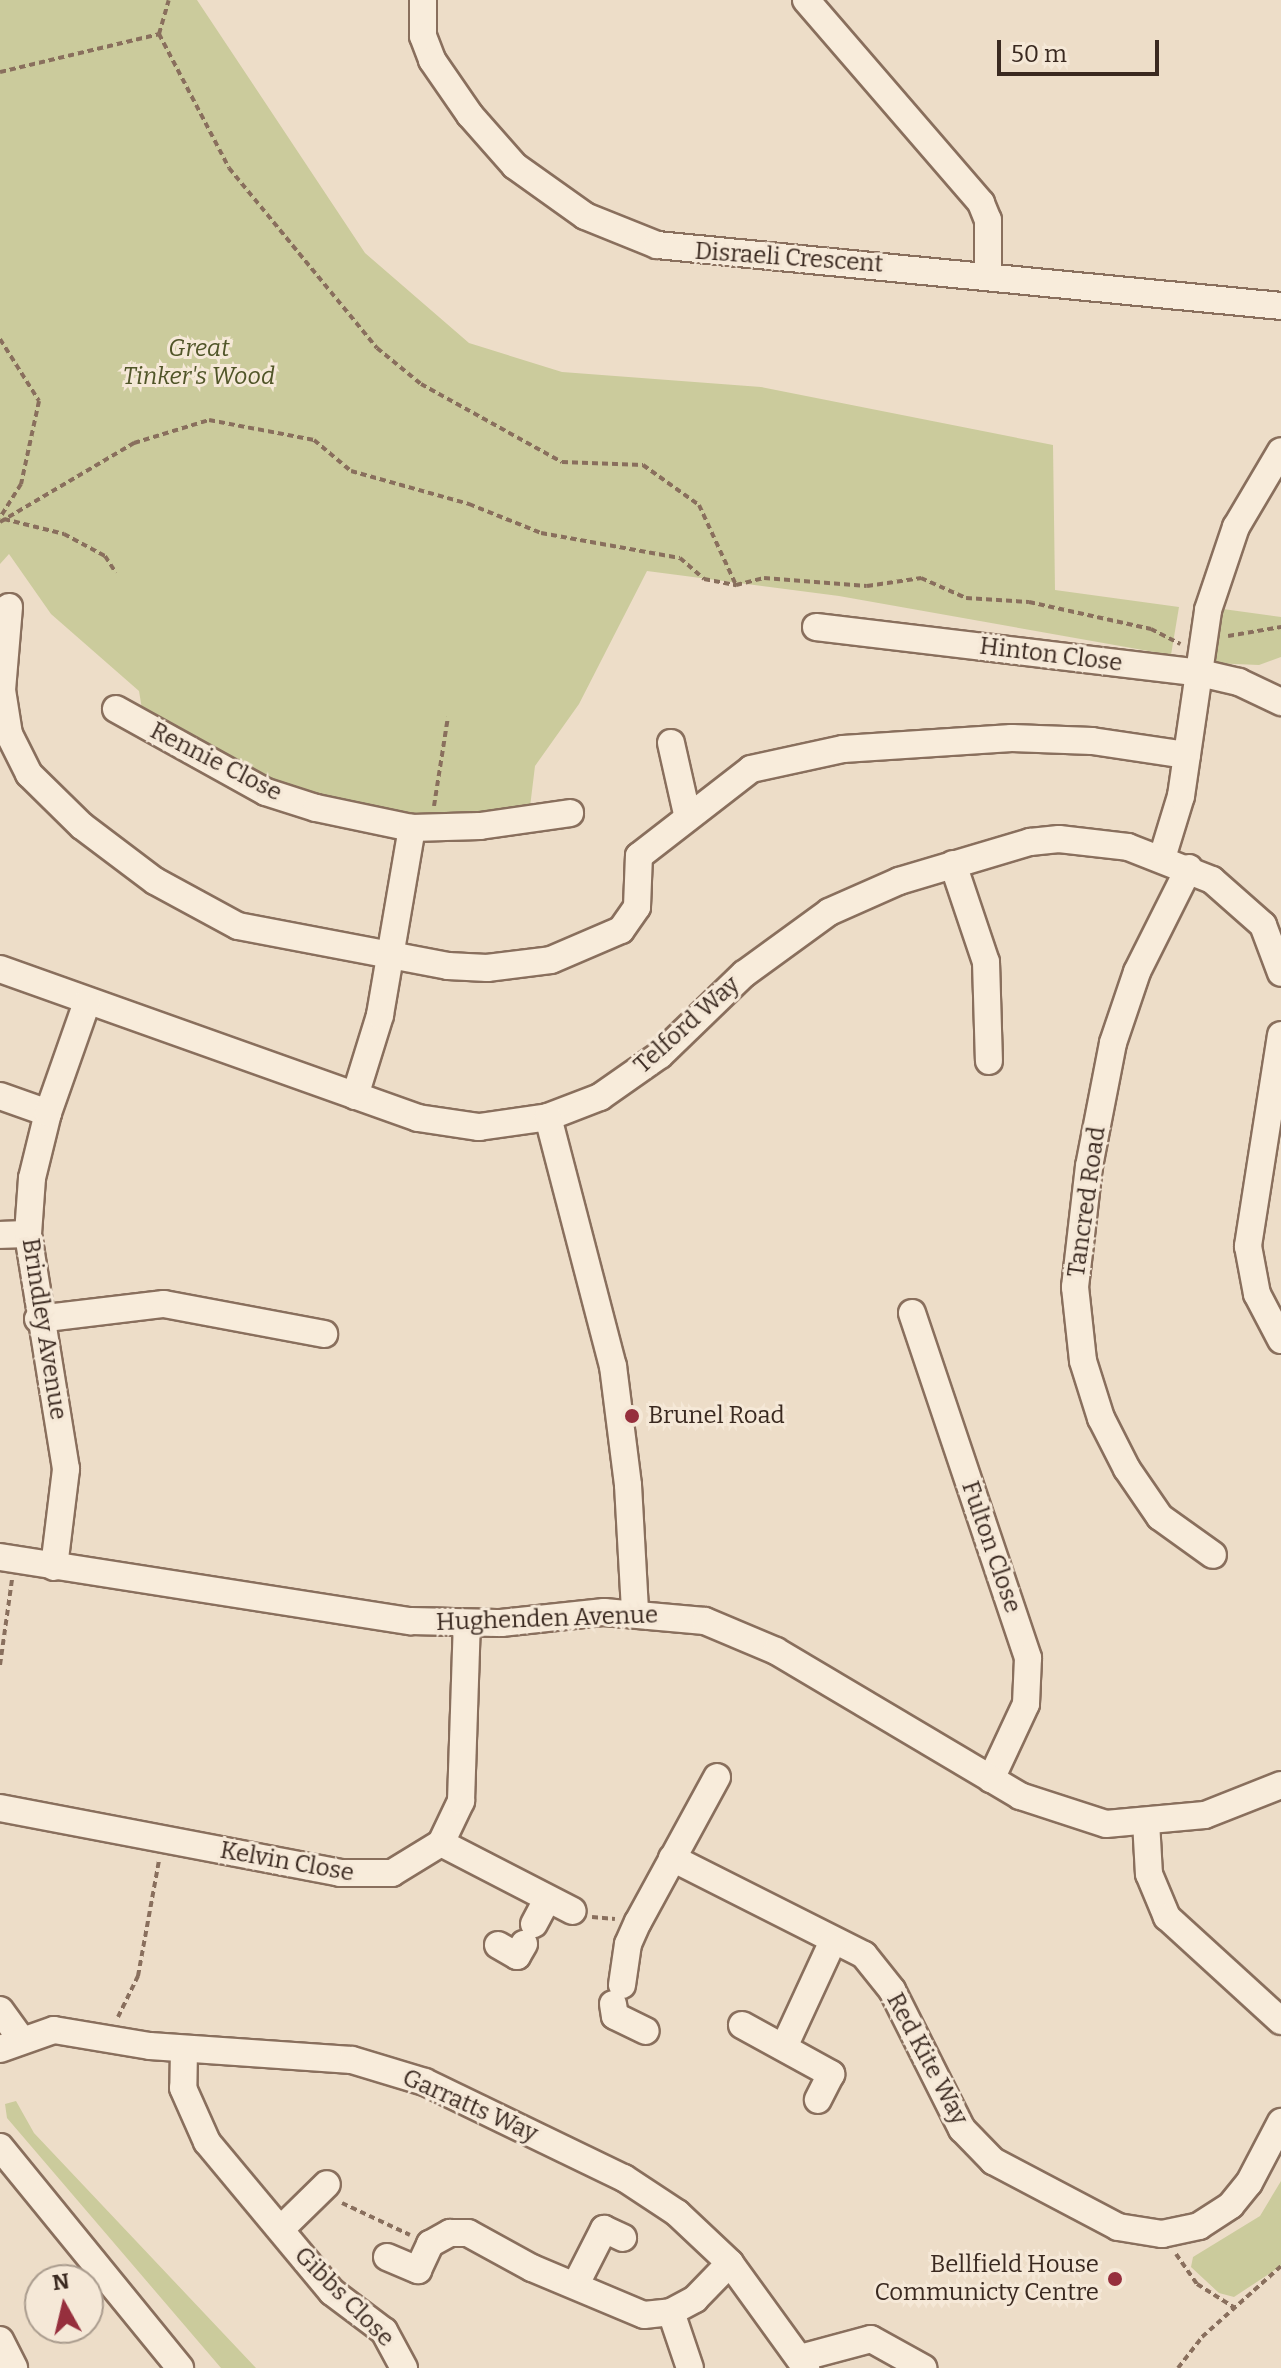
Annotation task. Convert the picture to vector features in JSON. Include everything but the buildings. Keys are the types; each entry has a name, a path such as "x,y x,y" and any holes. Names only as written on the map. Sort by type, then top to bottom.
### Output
{"street":[{"name":"Disraeli Crescent","path":"423,0 423,36 448,87 515,166 585,216 657,245 690,251 988,275 1281,306"},
{"path":"806,0 981,203 988,220 988,275"},
{"path":"1162,858 1181,796 1201,646 1236,527 1281,451"},
{"path":"9,607 4,715 29,774 60,807 155,881 211,916 270,935 390,958 487,968 551,960 603,941 632,919 639,856 687,814 751,769 843,749 1053,737 1187,755"},
{"name":"Hinton Close","path":"816,627 1196,672 1239,682 1281,702"},
{"name":"Rennie Close","path":"116,709 266,792 316,808 421,829 570,813"},
{"path":"671,743 687,814"},
{"path":"355,1096 380,1015 390,958 421,829"},
{"name":"Telford Way","path":"0,969 355,1096 446,1124 515,1125 548,1117 600,1097 649,1063 744,974 805,926 855,898 953,864 1059,839 1128,847 1189,868 1249,908 1275,948 1281,973"},
{"path":"953,864 986,962 989,1061"},
{"name":"Tancred Road","path":"1189,868 1137,972 1113,1043 1089,1166 1075,1287 1083,1361 1101,1418 1127,1469 1160,1517 1213,1555"},
{"name":"Brindley Avenue","path":"54,1567 66,1469 38,1319 28,1234 32,1178 48,1113 87,1002"},
{"path":"1281,1035 1248,1246 1257,1294 1281,1340"},
{"path":"0,1096 48,1113"},
{"path":"548,1117 613,1366 628,1485 635,1612"},
{"path":"0,1235 28,1234"},
{"path":"38,1319 164,1304 324,1334"},
{"name":"Fulton Close","path":"912,1313 1028,1658 1026,1704 991,1779"},
{"name":"Hughenden Avenue","path":"8,1558 319,1610 467,1624 635,1612 705,1621 776,1651 991,1779 1065,1814 1106,1824 1205,1815 1281,1785"},
{"path":"467,1624 465,1773 454,1820 441,1843 526,1929 573,1911"},
{"path":"646,2031 615,2016 628,1944 717,1777"},
{"name":"Kelvin Close","path":"0,1808 370,1876 412,1865 441,1843"},
{"path":"1146,1821 1149,1874 1167,1917 1281,2021"},
{"name":"Red Kite Way","path":"672,1858 864,1955 892,1990 962,2129 993,2161 1118,2227 1162,2234 1199,2226 1231,2205 1249,2183 1281,2122"},
{"path":"784,2047 833,1941"},
{"path":"0,2010 10,2044"},
{"path":"742,2025 831,2074 818,2100"},
{"name":"Garratts Way","path":"10,2044 54,2030 184,2049 352,2060 425,2082 624,2178 677,2213 730,2263 803,2363"},
{"name":"Gibbs Close","path":"184,2049 183,2088 195,2124 332,2292 384,2331 404,2368"},
{"path":"0,2147 180,2368"},
{"name":"Gibbs Close","path":"281,2229 322,2188"},
{"path":"576,2284 604,2229 623,2238"},
{"path":"387,2257 418,2270 430,2244 450,2233 468,2233 532,2268 644,2315 671,2312 695,2299 730,2263"},
{"path":"671,2312 690,2368"},
{"path":"803,2363 871,2339 923,2368"},
{"path":"0,2340 14,2368"}],"path":[{"path":"169,0 159,34 229,168 377,348 421,384 562,462 643,465 699,505 736,585"},
{"path":"0,72 159,34"},
{"path":"0,339 39,401 21,484 1,520"},
{"path":"1,520 134,443 209,420 314,440 351,471 469,504 541,533 680,558 704,579 736,585 764,578 867,586 921,578 966,598 1029,602 1151,629 1173,643 1201,646"},
{"path":"1,520 64,534 105,556 116,573"},
{"path":"1230,636 1281,627"},
{"path":"421,829 448,717"},
{"path":"0,1665 8,1558"},
{"path":"125,2007 138,1976 159,1859"},
{"path":"573,1911 638,1922"},
{"path":"322,2188 430,2244"},
{"path":"1178,2368 1202,2337 1281,2266"},
{"path":"1185,2267 1197,2284 1235,2308"}],"green space":[{"name":"Great Tinker's Wood","path":"0,0 197,0 365,253 469,343 562,372 761,387 1053,445 1055,590 1179,607 1171,655 839,596 647,571 579,704 535,766 530,807 490,817 406,816 285,792 143,715 139,691 51,614 9,554 0,564"},
{"path":"1223,609 1281,617 1281,657 1259,665 1211,663"},
{"path":"16,2101 34,2133 256,2368 221,2368 7,2118 5,2104"},
{"path":"1281,2181 1281,2266 1234,2297 1219,2293 1191,2267 1193,2257 1260,2216"}],"place":[{"name":"Brunel Road","path":"632,1416"},
{"name":"Bellfield House Communicty Centre","path":"1115,2279"}]}
